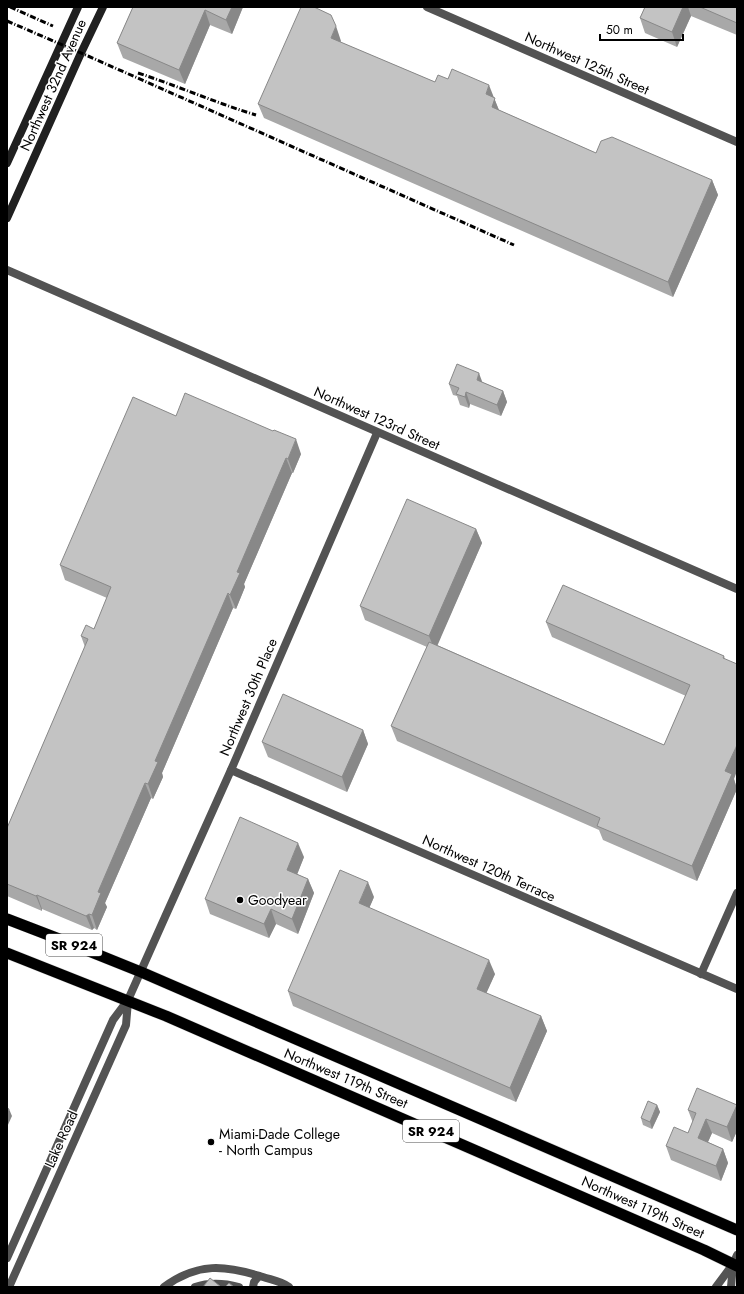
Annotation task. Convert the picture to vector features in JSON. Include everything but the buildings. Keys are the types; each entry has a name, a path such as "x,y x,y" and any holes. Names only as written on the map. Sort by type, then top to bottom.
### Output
{"highway":[{"name":"Northwest 119th Street","path":"7,919 141,972 737,1230"},
{"name":"Northwest 119th Street","path":"7,953 128,1000 736,1261"}],"main road":[{"name":"Northwest 32nd Avenue","path":"7,163 78,7"},
{"name":"Northwest 32nd Avenue","path":"7,218 103,7"}],"street":[{"name":"Northwest 125th Street","path":"428,7 737,142"},
{"name":"Northwest 123rd Street","path":"7,270 737,589"},
{"name":"Northwest 30th Place","path":"141,972 231,770 377,432"},
{"name":"Northwest 120th Terrace","path":"231,770 737,989"},
{"path":"701,974 737,893"},
{"name":"Lake Road","path":"7,1258 113,1020 128,1000 141,972"},
{"name":"Lake Road","path":"9,1287 126,1025 128,1000"},
{"path":"716,1287 736,1261"},
{"path":"731,1287 736,1261"},
{"path":"164,1287 181,1276 200,1269 211,1268 231,1268 278,1280 289,1287"},
{"path":"253,1287 254,1282 259,1276"},
{"path":"195,1287 217,1283 239,1287"}],"railway":[{"path":"10,7 53,26"},
{"path":"7,21 514,245"},
{"path":"138,73 256,115"}],"place":[{"name":"Goodyear","path":"240,900"},
{"name":"Miami-Dade College - North Campus","path":"211,1142"}]}
